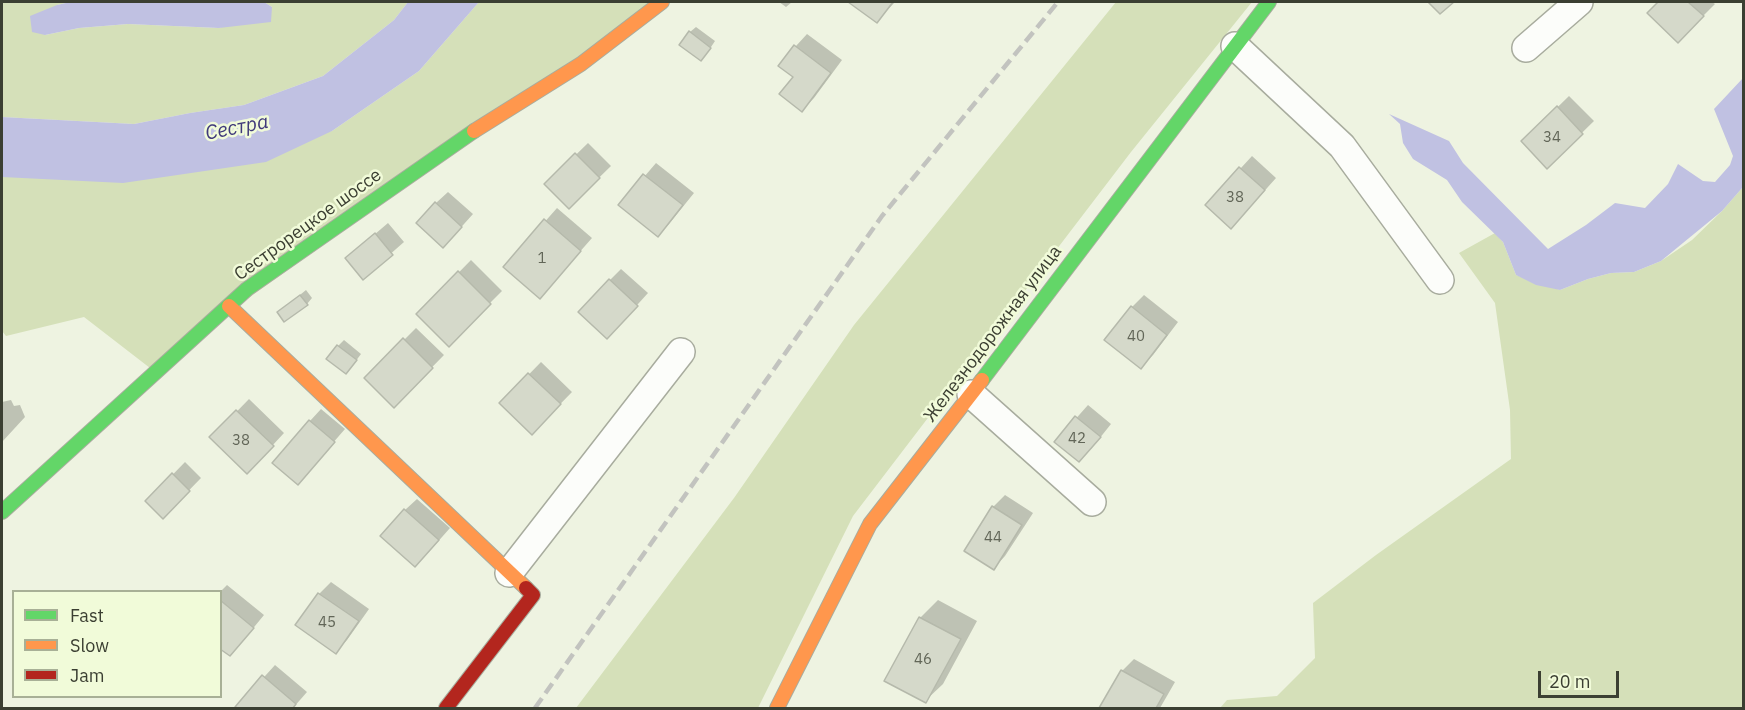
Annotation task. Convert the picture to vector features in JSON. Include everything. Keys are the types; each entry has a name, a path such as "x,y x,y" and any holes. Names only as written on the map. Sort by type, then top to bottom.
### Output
{"street":[{"name":"Сестрорецкое шоссе","path":"2,512 247,289 459,140 580,64 662,2"},
{"name":"Железнодорожная улица","path":"785,706 870,524 1269,2"},
{"path":"1526,48 1579,2"},
{"path":"1235,46 1342,146 1440,280"},
{"path":"229,306 533,595 446,708"},
{"path":"509,573 681,352"},
{"path":"970,394 1092,502"}],"green space":[{"path":"2,2 70,2 57,5 45,35 79,28 128,24 219,28 272,7 264,2 408,2 394,20 323,76 244,105 134,124 2,117"},
{"path":"479,2 665,2 150,368 84,317 6,336 2,331 2,177 332,131 419,71"},
{"path":"1116,2 1252,2 1131,152 853,516 758,708 576,708 734,498 854,325"},
{"path":"1743,187 1743,708 1220,708 1227,700 1277,696 1315,658 1313,603 1511,459 1510,410 1495,303 1459,253 1495,233 1503,242 1516,275 1560,290 1611,273 1634,272 1661,261 1692,240"}],"water":[{"path":"70,2 264,2 272,7 271,22 219,28 128,24 79,28 45,35 32,32 30,16"},
{"name":"Сестра","path":"408,2 479,2 419,71 332,131 266,162 123,183 2,177 2,117 134,124 244,105 323,76 394,20"},
{"path":"1743,78 1743,187 1722,211 1661,261 1634,272 1611,273 1560,290 1536,285 1516,275 1503,242 1462,202 1447,180 1413,159 1403,143 1400,124 1389,114 1449,141 1463,163 1548,249 1615,203 1645,208 1668,184 1678,164 1703,181 1715,182 1730,165 1733,156 1714,109"}],"building":[{"path":"848,2 893,2 877,23"},
{"path":"1428,2 1454,2 1440,14"},
{"path":"1658,2 1688,2 1704,16 1678,43 1647,13"},
{"path":"689,31 711,48 701,61 679,45"},
{"path":"794,45 831,73 802,112 779,94 793,77 778,66"},
{"path":"1557,106 1583,134 1547,169 1521,141"},
{"path":"575,153 600,178 569,209 544,184"},
{"path":"1239,167 1265,190 1231,229 1205,205"},
{"path":"643,174 683,205 658,237 618,205"},
{"path":"435,202 462,227 443,248 416,223"},
{"path":"544,219 581,251 540,299 503,267"},
{"path":"375,233 393,255 363,280 345,258"},
{"path":"458,271 491,304 449,347 416,314"},
{"path":"609,279 638,306 607,339 578,312"},
{"path":"300,295 308,305 284,322 277,312"},
{"path":"1131,306 1167,335 1141,369 1104,340"},
{"path":"403,338 433,368 394,408 364,378"},
{"path":"337,345 357,360 346,374 326,359"},
{"path":"528,373 561,404 532,435 499,403"},
{"path":"236,410 274,446 247,474 209,437"},
{"path":"1075,416 1101,437 1079,462 1054,442"},
{"path":"309,420 335,442 298,485 272,463"},
{"path":"172,473 190,491 163,519 145,501"},
{"path":"992,506 1022,525 994,570 964,551"},
{"path":"404,509 439,540 415,567 380,536"},
{"path":"318,593 359,621 336,654 295,625"},
{"path":"222,602 254,628 230,656 222,650"},
{"path":"919,617 961,639 926,703 884,681"},
{"path":"1121,670 1164,694 1156,708 1099,708"},
{"path":"262,675 296,704 293,708 235,707"}],"railway":[{"path":"535,708 882,216 1058,2"}],"traffic: fast":[{"path":"982,380 1269,2"},
{"path":"2,512 247,289 474,131"}],"traffic: slow":[{"path":"474,131 581,64 662,2"},
{"path":"229,306 526,588"},
{"path":"777,708 870,524 982,380"}],"traffic: jam":[{"path":"446,708 533,595 526,588"}]}
